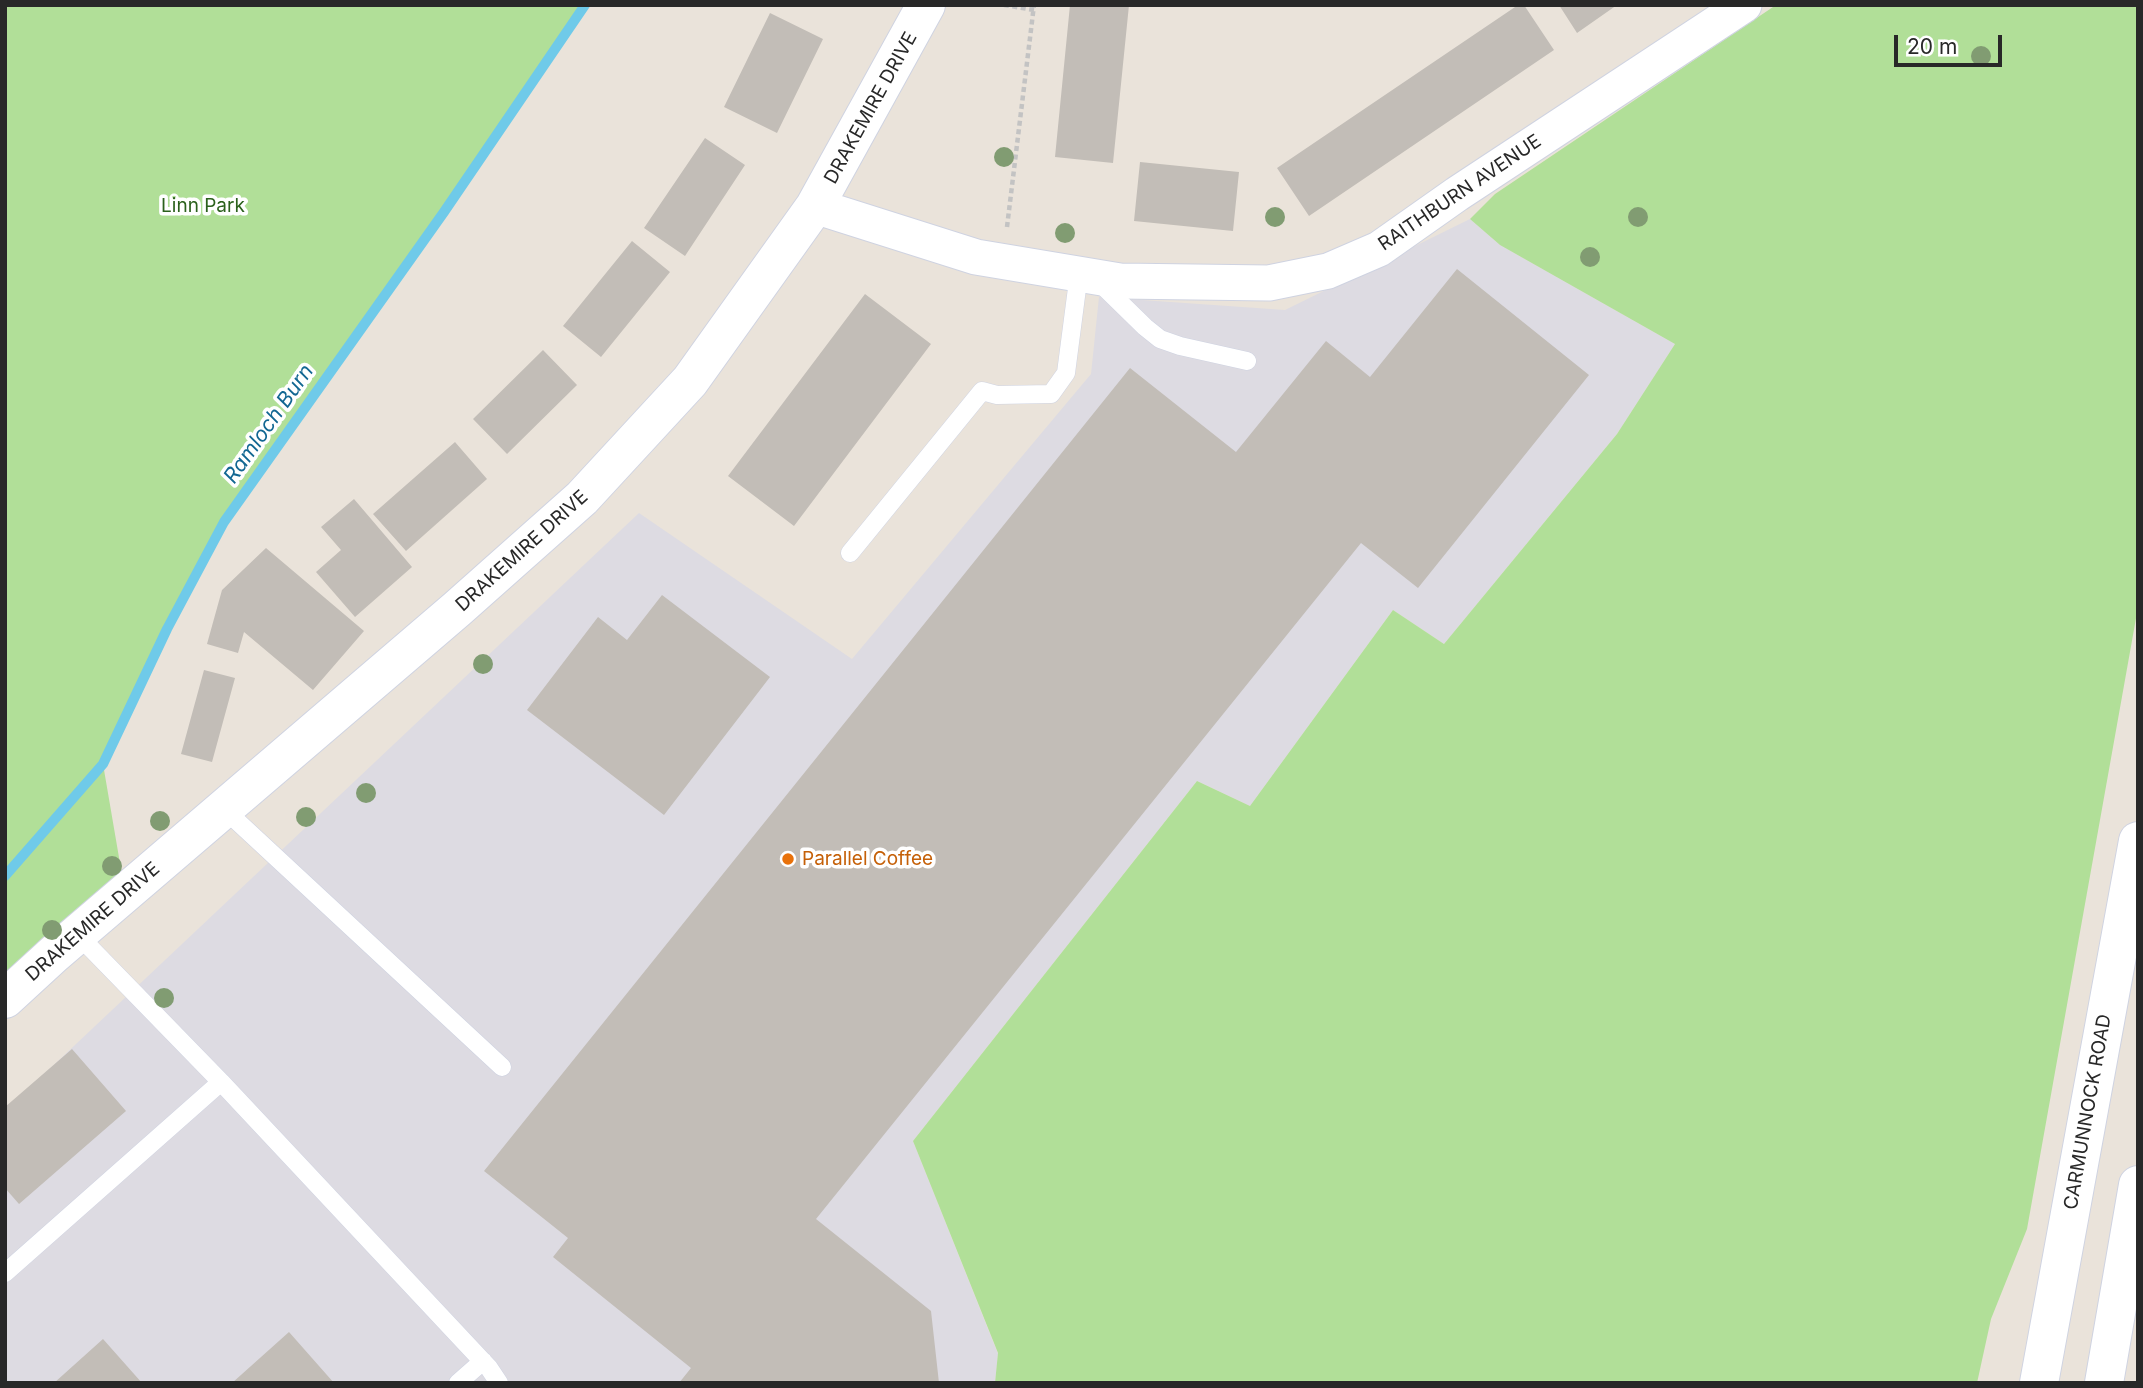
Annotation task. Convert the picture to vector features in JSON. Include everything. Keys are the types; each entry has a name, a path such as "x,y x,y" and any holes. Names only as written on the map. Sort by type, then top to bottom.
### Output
{"street":[{"name":"DRAKEMIRE DRIVE","path":"5,999 582,498 690,381 815,206 923,15 926,5"},
{"name":"RAITHBURN AVENUE","path":"815,206 976,257 1120,281 1269,283 1328,271 1379,249 1457,194 1744,5"},
{"name":"CARMUNNOCK ROAD","path":"2039,1383 2138,841"},
{"path":"2104,1383 2138,1185"}],"lane":[{"path":"1087,275 1160,339 1247,361"},
{"path":"850,553 982,391 997,395 1051,394 1066,373 1087,275"},
{"path":"224,809 502,1067"},
{"path":"77,934 221,1082 483,1362 499,1383"},
{"path":"5,1273 221,1082"},
{"path":"458,1383 483,1362"}],"path":[{"path":"1003,262 1034,7 1004,5"}],"shaded area":[{"path":"1470,219 1500,245 1675,344 1617,434 1444,644 1393,610 1250,806 1197,781 913,1141 998,1354 995,1383 5,1383 5,1111 639,513 852,659 1091,374 1099,297 1285,310"}],"green space":[{"name":"Linn Park","path":"5,5 585,5 224,522 167,629 103,764 122,875 5,977"},
{"path":"1776,5 2138,5 2138,607 2027,1229 1991,1319 1977,1383 995,1383 998,1353 913,1141 1197,781 1250,806 1393,610 1444,644 1617,434 1675,344 1500,245 1470,219 1495,194"}],"building":[{"path":"1070,5 1129,5 1113,163 1055,157"},
{"path":"1518,5 1524,5 1554,50 1309,216 1277,168"},
{"path":"1559,5 1617,5 1577,33"},
{"path":"770,13 823,39 777,133 724,107"},
{"path":"705,138 745,165 685,256 644,228"},
{"path":"1140,162 1239,172 1233,231 1134,221"},
{"path":"632,241 670,272 601,357 563,326"},
{"path":"1457,269 1589,375 1418,588 1361,543 816,1219 931,1311 939,1383 679,1383 691,1368 553,1257 568,1238 484,1171 1130,368 1236,452 1326,341 1370,377"},
{"path":"865,294 931,344 794,526 728,476"},
{"path":"543,350 577,385 507,454 473,419"},
{"path":"455,442 487,479 406,551 373,514"},
{"path":"354,499 412,567 355,617 316,572 341,550 321,527"},
{"path":"266,548 364,631 313,690 244,632 238,653 207,644 222,590"},
{"path":"662,595 770,677 664,815 527,710 598,617 627,640"},
{"path":"204,670 235,678 212,762 181,754"},
{"path":"72,1049 126,1111 19,1204 5,1188 5,1107"},
{"path":"289,1332 334,1383 232,1383"},
{"path":"103,1339 142,1383 54,1383"}],"waterway":[{"name":"Ramloch Burn","path":"5,876 103,764 167,629 224,522 444,212 585,5"}],"place":[{"name":"Parallel Coffee","path":"788,859"}]}
